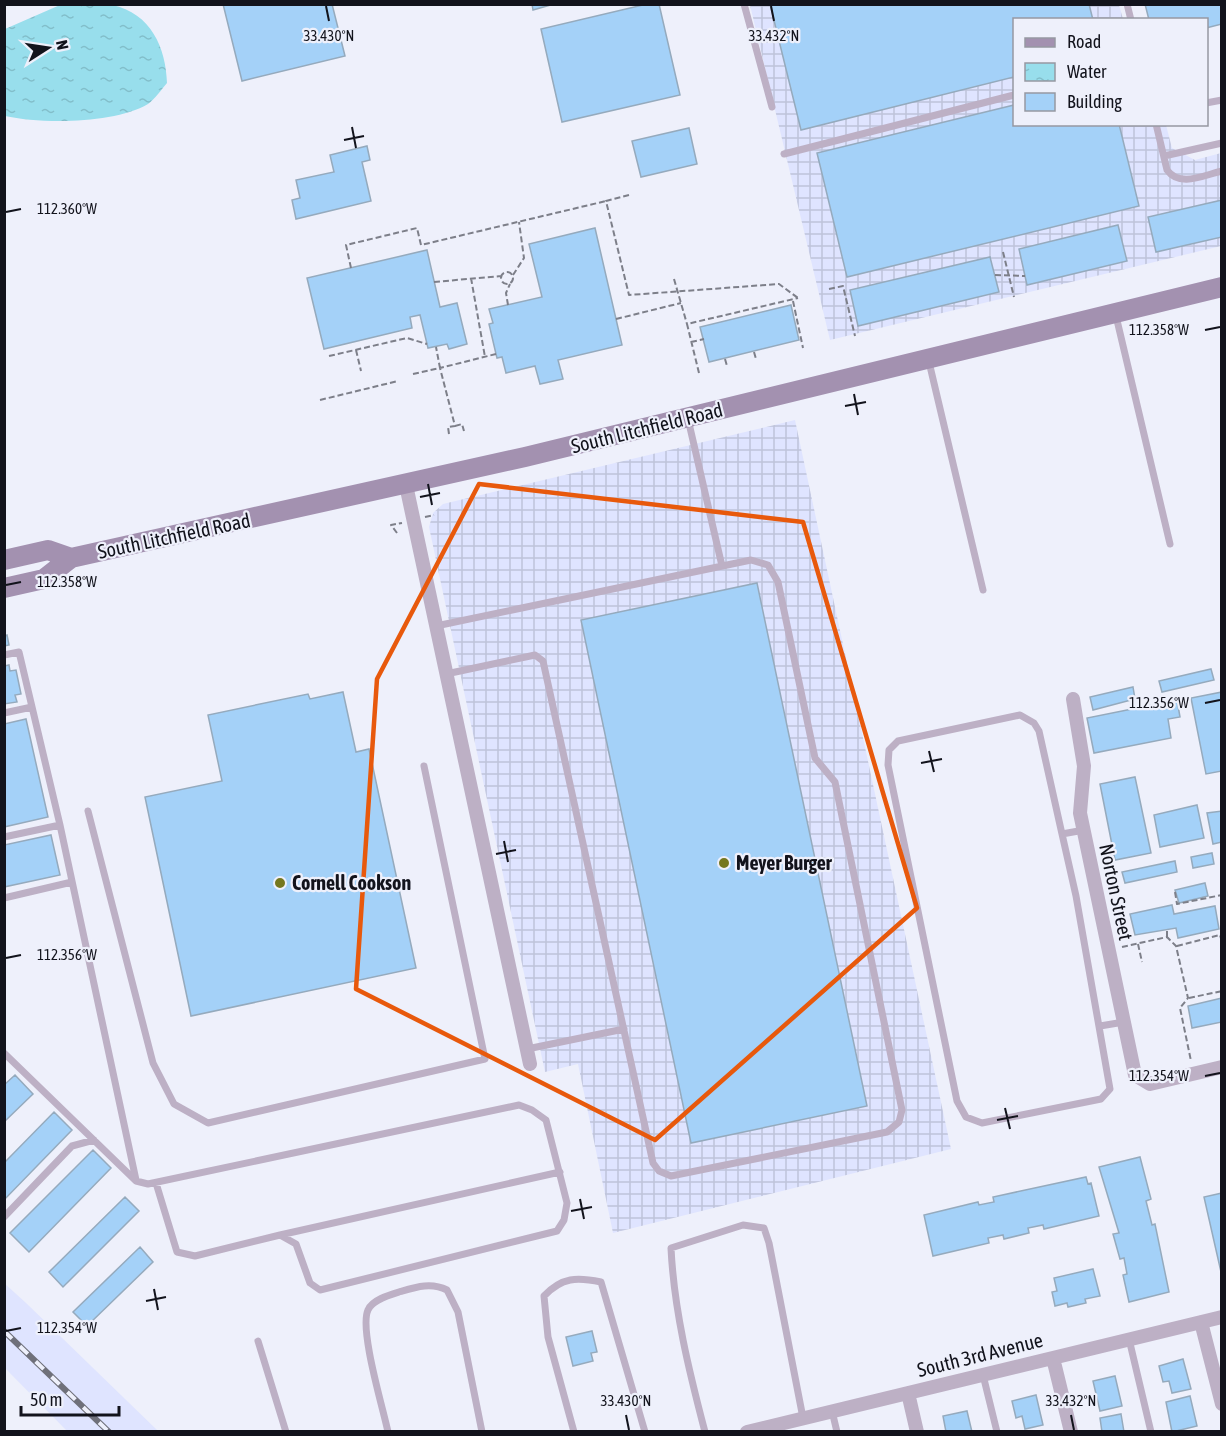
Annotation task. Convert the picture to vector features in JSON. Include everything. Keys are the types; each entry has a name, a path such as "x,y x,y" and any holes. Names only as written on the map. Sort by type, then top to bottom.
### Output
{"main road":[{"name":"South Litchfield Road","path":"4,588 44,579 71,558 406,485 1221,287"},
{"name":"South Litchfield Road","path":"48,550 71,558"},
{"path":"4,560 48,550 44,579"}],"street":[{"path":"406,485 530,1064"},
{"name":"Norton Street","path":"1073,699 1084,766 1080,813 1135,1075 1150,1084 1221,1067"},
{"name":"South 3rd Avenue","path":"754,1431 1221,1317"},
{"path":"1201,1322 1221,1404"},
{"path":"1053,1358 1071,1431"},
{"path":"908,1393 917,1431"}],"lane":[{"path":"744,4 772,107"},
{"path":"784,154 1013,95"},
{"path":"1156,126 1167,170 1177,179 1183,180 1221,171"},
{"path":"1164,156 1221,143"},
{"path":"1115,314 1170,544"},
{"path":"929,359 983,590"},
{"path":"688,418 722,566"},
{"path":"435,626 751,560 768,565 778,582 815,758 835,782 902,1110 899,1122 887,1132 671,1176 659,1172 653,1163 543,662 535,655 446,674"},
{"path":"4,656 19,652 60,825 136,1181"},
{"path":"4,713 32,707"},
{"path":"1020,715 1034,723 1039,731 1062,834 1100,1026 1110,1089 1101,1099 982,1123 966,1117 957,1101 888,765 889,750 898,741 1020,715"},
{"path":"88,811 153,1063 174,1104 208,1123 485,1059 424,766"},
{"path":"4,837 60,825"},
{"path":"1062,834 1084,830"},
{"path":"4,898 72,882"},
{"path":"1100,1026 1124,1022"},
{"path":"527,1049 624,1029"},
{"path":"4,1053 136,1181 156,1183 519,1105 532,1110 546,1120 567,1203 564,1220 557,1231 320,1290 310,1282 296,1244 280,1235"},
{"path":"4,1066 11,1060"},
{"path":"4,1217 72,1146 93,1140"},
{"path":"156,1183 177,1252 195,1256 560,1172"},
{"path":"705,1431 685,1355 672,1273 671,1248 742,1225 764,1228 803,1418"},
{"path":"574,1431 548,1337 544,1296 555,1284 576,1277 601,1282 645,1431"},
{"path":"388,1431 367,1338 368,1308 382,1297 397,1292 420,1286 437,1285 447,1290 458,1312 482,1431"},
{"path":"1129,1339 1151,1431"},
{"path":"258,1341 286,1431"},
{"path":"983,1375 997,1431"},
{"path":"832,1411 837,1431"}],"path":[{"path":"351,268 346,245 417,228 421,245 629,195"},
{"path":"606,201 629,295 779,284 798,298 687,324"},
{"path":"508,305 506,293 514,279 513,275 524,258 525,249 519,222"},
{"path":"1003,252 1014,297"},
{"path":"434,282 501,276 506,272 513,275"},
{"path":"995,275 1025,276"},
{"path":"501,276 502,282 510,284"},
{"path":"471,278 484,357"},
{"path":"674,279 699,374"},
{"path":"830,289 843,286 855,336"},
{"path":"793,301 803,348"},
{"path":"616,319 681,303"},
{"path":"329,356 407,338 427,344"},
{"path":"691,342 704,339"},
{"path":"436,346 455,426"},
{"path":"356,350 361,371"},
{"path":"754,352 756,359"},
{"path":"413,374 496,354"},
{"path":"725,358 727,366"},
{"path":"320,400 398,381"},
{"path":"449,434 448,427 462,424 464,431"},
{"path":"1175,892 1177,904 1221,895"},
{"path":"1167,931 1167,937 1176,946 1188,998"},
{"path":"1176,946 1221,935 1221,942"},
{"path":"1146,936 1147,942"},
{"path":"1119,948 1167,937"},
{"path":"1138,944 1142,962"},
{"path":"1191,1061 1180,1008 1188,998 1221,991"}],"highlighted area":[{"path":"479,484 803,522 917,908 655,1140 356,989 377,679"}],"shaded area":[{"path":"750,5 1119,5 1123,18 1013,18 1013,126 1166,126 1172,148 1195,160 1221,153 1221,246 830,340"},
{"path":"795,420 951,1149 613,1233 578,1064 545,1072 429,527 433,513 443,504"},
{"path":"4,1283 158,1431 67,1431 5,1368"}],"water":[{"path":"93,3 112,5 126,9 146,24 159,45 166,70 167,83 153,100 134,111 98,119 57,121 5,116 5,29 60,5"}],"building":[{"path":"223,4 332,4 345,56 242,81"},
{"path":"532,4 554,4 533,10"},
{"path":"647,4 659,4 680,95 562,122 541,29"},
{"path":"770,4 1089,4 1092,18 1013,18 1013,77 801,130"},
{"path":"1145,4 1222,4 1222,24 1208,28 1208,18 1148,18"},
{"path":"1013,105 1013,126 1119,126 1139,206 847,277 817,153"},
{"path":"689,128 697,164 641,177 632,141"},
{"path":"367,146 370,160 362,162 371,201 296,219 292,200 300,198 296,180 334,172 330,155"},
{"path":"1222,200 1222,237 1156,252 1148,217"},
{"path":"1118,225 1127,261 1027,285 1019,249"},
{"path":"595,228 622,345 558,360 563,379 540,384 535,366 506,373 502,357 497,358 489,324 493,323 489,309 542,297 529,244"},
{"path":"427,250 440,307 457,303 467,344 449,349 447,344 428,348 420,315 410,317 412,328 324,349 307,278"},
{"path":"990,257 999,292 858,326 850,290"},
{"path":"791,305 799,340 709,362 700,327"},
{"name":"Meyer Burger","path":"757,583 867,1106 691,1143 581,620"},
{"path":"7,635 9,645 4,646 4,636"},
{"path":"9,665 10,671 16,670 21,694 15,695 17,702 4,704 4,666"},
{"path":"1211,669 1214,680 1162,692 1159,681"},
{"path":"1133,687 1135,699 1093,710 1090,697"},
{"name":"Cornell Cookson","path":"343,692 356,752 369,749 416,968 191,1016 145,797 222,781 208,715 308,694 310,699"},
{"path":"1222,692 1222,771 1206,774 1191,698"},
{"path":"1177,700 1180,717 1168,719 1171,738 1094,753 1087,718"},
{"path":"26,719 48,817 4,827 4,724"},
{"path":"1135,777 1151,853 1115,860 1100,784"},
{"path":"1197,805 1204,838 1160,847 1154,815"},
{"path":"1222,811 1222,842 1213,844 1207,813"},
{"path":"51,835 60,875 4,887 4,845"},
{"path":"1212,853 1214,864 1193,868 1191,857"},
{"path":"1175,861 1177,872 1125,883 1122,872"},
{"path":"1205,883 1208,896 1179,903 1175,890"},
{"path":"1172,905 1174,914 1215,906 1219,929 1178,938 1176,928 1135,935 1130,914"},
{"path":"1222,998 1222,1022 1192,1028 1188,1006"},
{"path":"15,1075 33,1094 4,1122 4,1085"},
{"path":"54,1112 72,1130 4,1200 4,1163"},
{"path":"93,1150 111,1168 29,1252 10,1233"},
{"path":"1140,1157 1151,1199 1146,1201 1152,1225 1155,1224 1169,1292 1129,1302 1123,1275 1127,1274 1124,1258 1120,1259 1113,1234 1119,1233 1099,1167"},
{"path":"1086,1177 1088,1184 1091,1183 1099,1216 1044,1229 1043,1225 1028,1228 1029,1233 1004,1239 1003,1235 988,1238 989,1243 933,1256 924,1215 978,1202 979,1205 994,1202 993,1197"},
{"path":"1222,1193 1222,1272 1221,1272 1204,1197"},
{"path":"125,1197 139,1211 63,1287 49,1272"},
{"path":"140,1247 153,1262 87,1326 73,1312"},
{"path":"1093,1269 1100,1296 1085,1299 1086,1303 1068,1307 1067,1303 1055,1306 1052,1292 1057,1291 1054,1278"},
{"path":"592,1331 597,1352 591,1353 593,1361 573,1366 566,1337"},
{"path":"1183,1359 1191,1389 1172,1393 1169,1381 1163,1382 1159,1366"},
{"path":"1115,1376 1122,1406 1100,1411 1093,1381"},
{"path":"1036,1395 1043,1425 1025,1429 1022,1416 1016,1418 1012,1401"},
{"path":"1190,1396 1197,1426 1172,1432 1166,1402"},
{"path":"967,1411 972,1432 946,1432 943,1416"},
{"path":"1121,1414 1124,1432 1102,1432 1100,1418"}],"railway":[{"path":"4,1331 109,1432"}],"place":[{"name":"Meyer Burger","path":"724,863"},
{"name":"Cornell Cookson","path":"280,883"}]}
